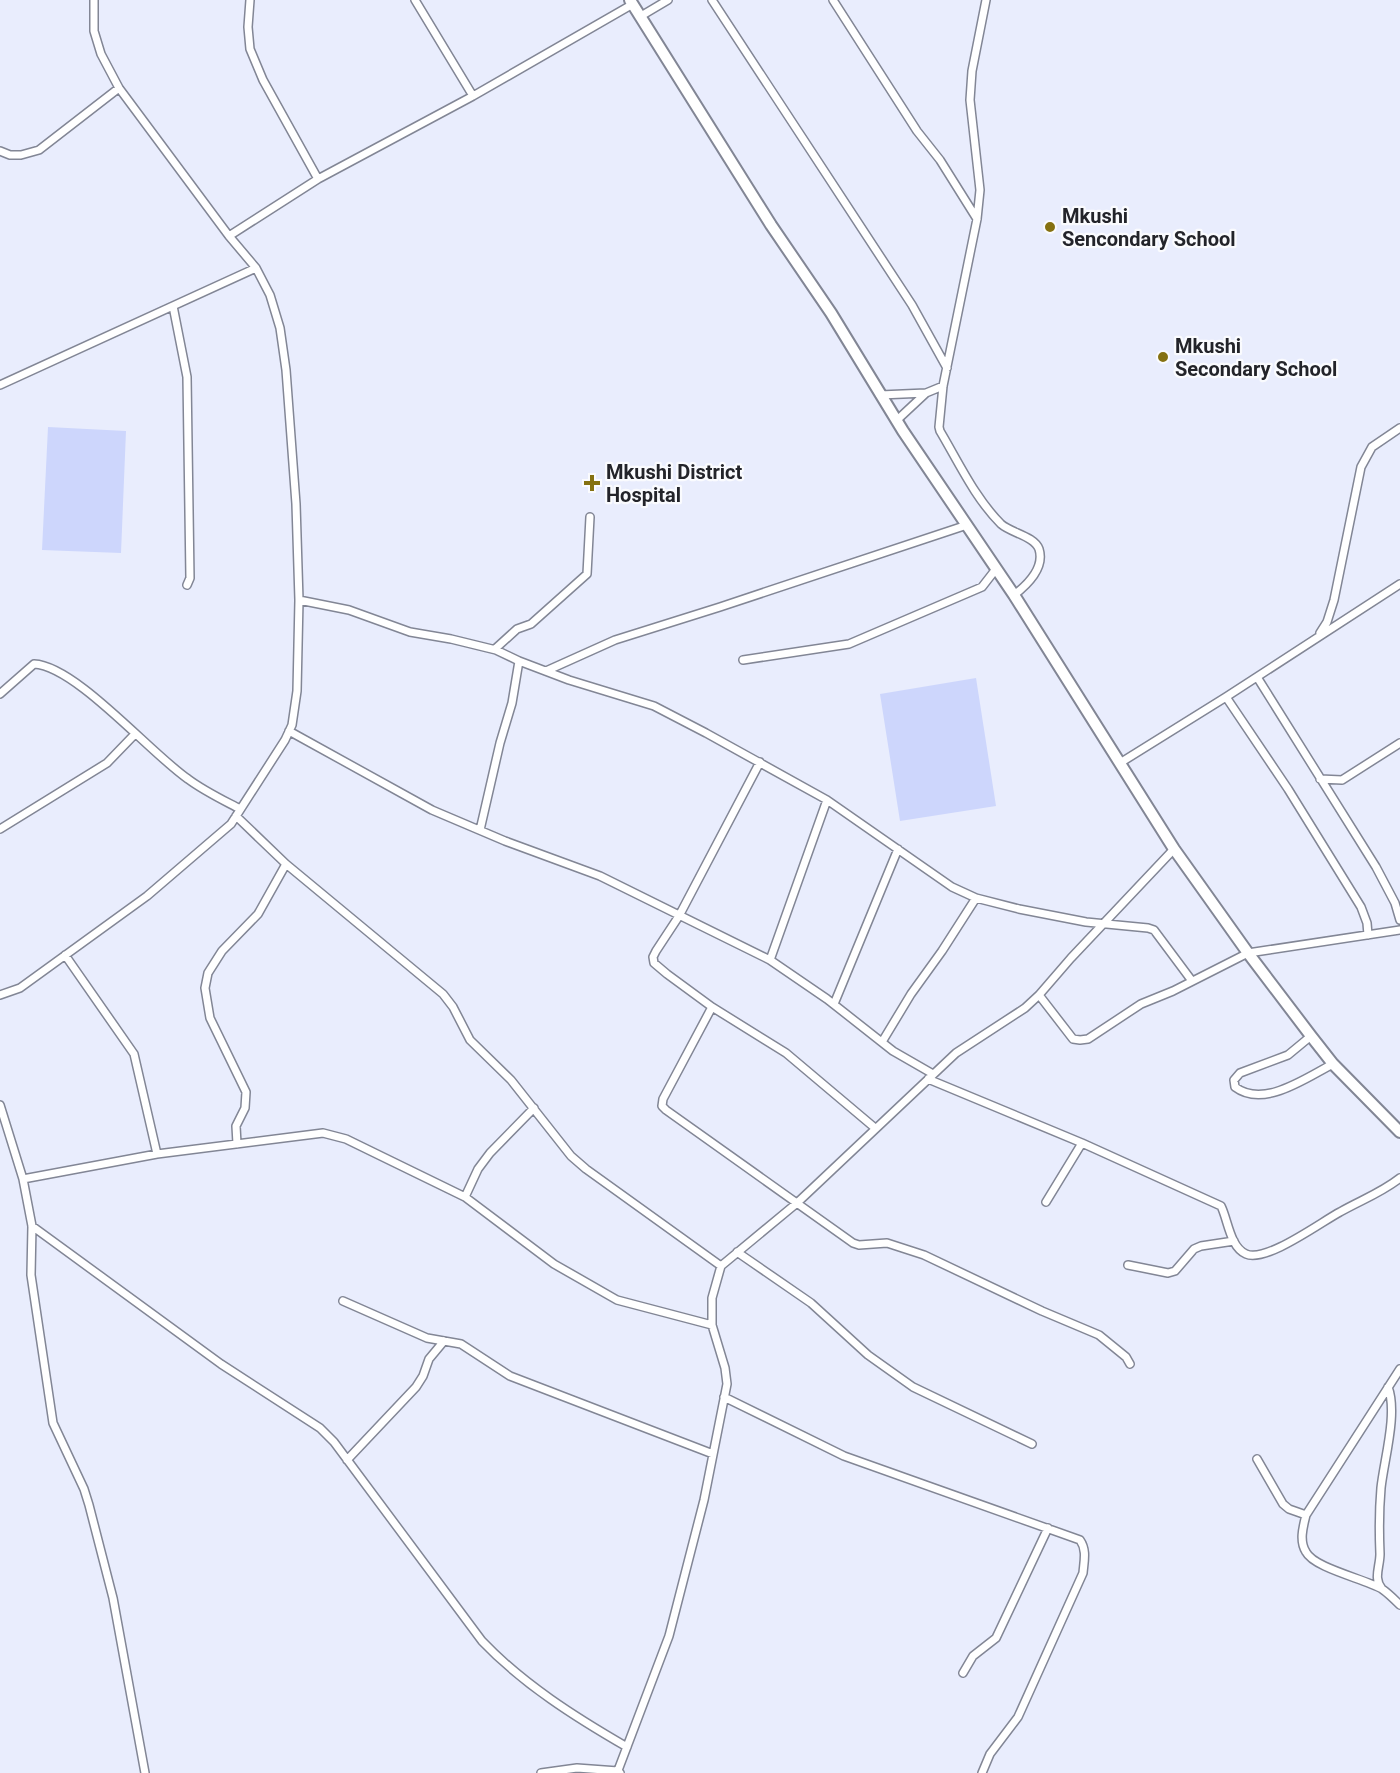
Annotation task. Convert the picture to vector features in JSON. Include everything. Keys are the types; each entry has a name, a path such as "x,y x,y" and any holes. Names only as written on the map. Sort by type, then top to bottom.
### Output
{"street":[{"path":"0,995 20,988 147,896 231,824 292,725 297,691 299,600 296,504 286,370 280,328 270,295 256,268 229,236 119,88 101,54 94,31 94,0"},
{"path":"250,0 248,27 250,49 263,80 318,179"},
{"path":"415,0 473,96"},
{"path":"641,16 668,0"},
{"path":"712,0 912,305 947,368"},
{"path":"833,0 977,219"},
{"path":"986,0 972,70 970,100 980,190 977,219 943,386 940,431 990,512 1004,527 1036,544 1040,551 1034,575 1028,584 1014,595"},
{"path":"229,236 318,179 473,96 632,2 771,225 831,313 896,421 1014,595 1174,849 1248,953 1333,1064 1400,1132"},
{"path":"0,151 10,155 21,155 39,150 119,88"},
{"path":"0,385 256,268"},
{"path":"173,306 187,377 190,578 187,585"},
{"path":"880,395 926,393 943,386"},
{"path":"896,421 926,393"},
{"path":"1318,637 1327,622 1334,600 1360,467 1372,447 1400,428"},
{"path":"495,649 517,629 531,624 587,574 590,517"},
{"path":"546,671 615,640 720,608 967,525"},
{"path":"743,660 849,644 982,587 996,569"},
{"path":"1120,763 1400,584"},
{"path":"299,600 349,610 410,632 495,649 546,671 654,706 828,800 951,886 976,898 1064,918 1154,930 1192,981"},
{"path":"480,830 500,743 512,703 519,661"},
{"path":"0,694 34,664 44,664 76,682 188,780 238,813 286,864 443,994 453,1007 470,1040 511,1080 571,1156 722,1266"},
{"path":"1257,677 1389,890 1400,920"},
{"path":"1226,697 1288,789 1360,907 1367,923 1368,935"},
{"path":"289,731 432,810 600,876 770,960 834,1004 930,1077 1221,1206 1234,1241 1248,1256 1263,1254 1314,1228 1380,1192 1400,1178"},
{"path":"0,829 107,763 135,734"},
{"path":"1320,779 1342,780 1400,743"},
{"path":"760,762 680,916 656,951 653,957 654,963 712,1007 786,1053 875,1128"},
{"path":"770,960 828,800"},
{"path":"834,1004 898,849"},
{"path":"541,1773 578,1768 618,1772 669,1636 704,1500 727,1384 725,1368 712,1325 712,1298 722,1266 797,1203 956,1053 1025,1008 1040,995 1174,849"},
{"path":"237,1144 236,1126 244,1108 246,1092 210,1018 204,988 208,973 222,951 258,914 286,864"},
{"path":"882,1042 911,994 976,898"},
{"path":"1040,995 1073,1039 1088,1039 1140,1004 1173,992 1248,953 1400,930"},
{"path":"64,955 134,1054 157,1154"},
{"path":"712,1007 663,1099 662,1106 853,1243 859,1245 887,1243 915,1251 1099,1335 1126,1357 1130,1364"},
{"path":"1311,1036 1288,1055 1240,1073 1234,1080 1235,1087 1250,1093 1269,1094 1333,1064"},
{"path":"0,1105 23,1179 32,1226 31,1275 53,1423 84,1489 89,1505 113,1598 145,1773"},
{"path":"465,1197 478,1169 490,1153 534,1108"},
{"path":"23,1179 157,1154 323,1133 346,1139 465,1197 554,1264 617,1300 712,1325"},
{"path":"1046,1202 1082,1143"},
{"path":"32,1226 221,1364 320,1428 334,1442 482,1641 499,1658 578,1719 627,1747"},
{"path":"1128,1265 1168,1273 1175,1271 1194,1249 1234,1241"},
{"path":"737,1252 811,1303 868,1355 913,1387 1032,1444"},
{"path":"343,1300 426,1338 461,1344 510,1376 713,1454"},
{"path":"347,1461 416,1387 429,1359 444,1341"},
{"path":"1400,1369 1306,1515 1302,1531 1303,1543 1309,1557 1325,1566 1382,1589 1400,1605"},
{"path":"1382,1589 1377,1577 1380,1560 1378,1521 1392,1410 1388,1388"},
{"path":"724,1397 844,1456 1080,1540 1085,1554 1083,1573 1018,1717 990,1754 982,1773"},
{"path":"1257,1459 1283,1504 1289,1509 1306,1515"},
{"path":"963,1673 972,1656 996,1638 1048,1528"}],"shaded area":[{"path":"48,427 126,431 121,553 42,550"},
{"path":"976,678 996,806 900,821 880,694"}],"place":[{"name":"Mkushi Sencondary School","path":"1050,227"},
{"name":"Mkushi Secondary School","path":"1163,357"},
{"name":"Mkushi District Hospital","path":"592,483"}]}
